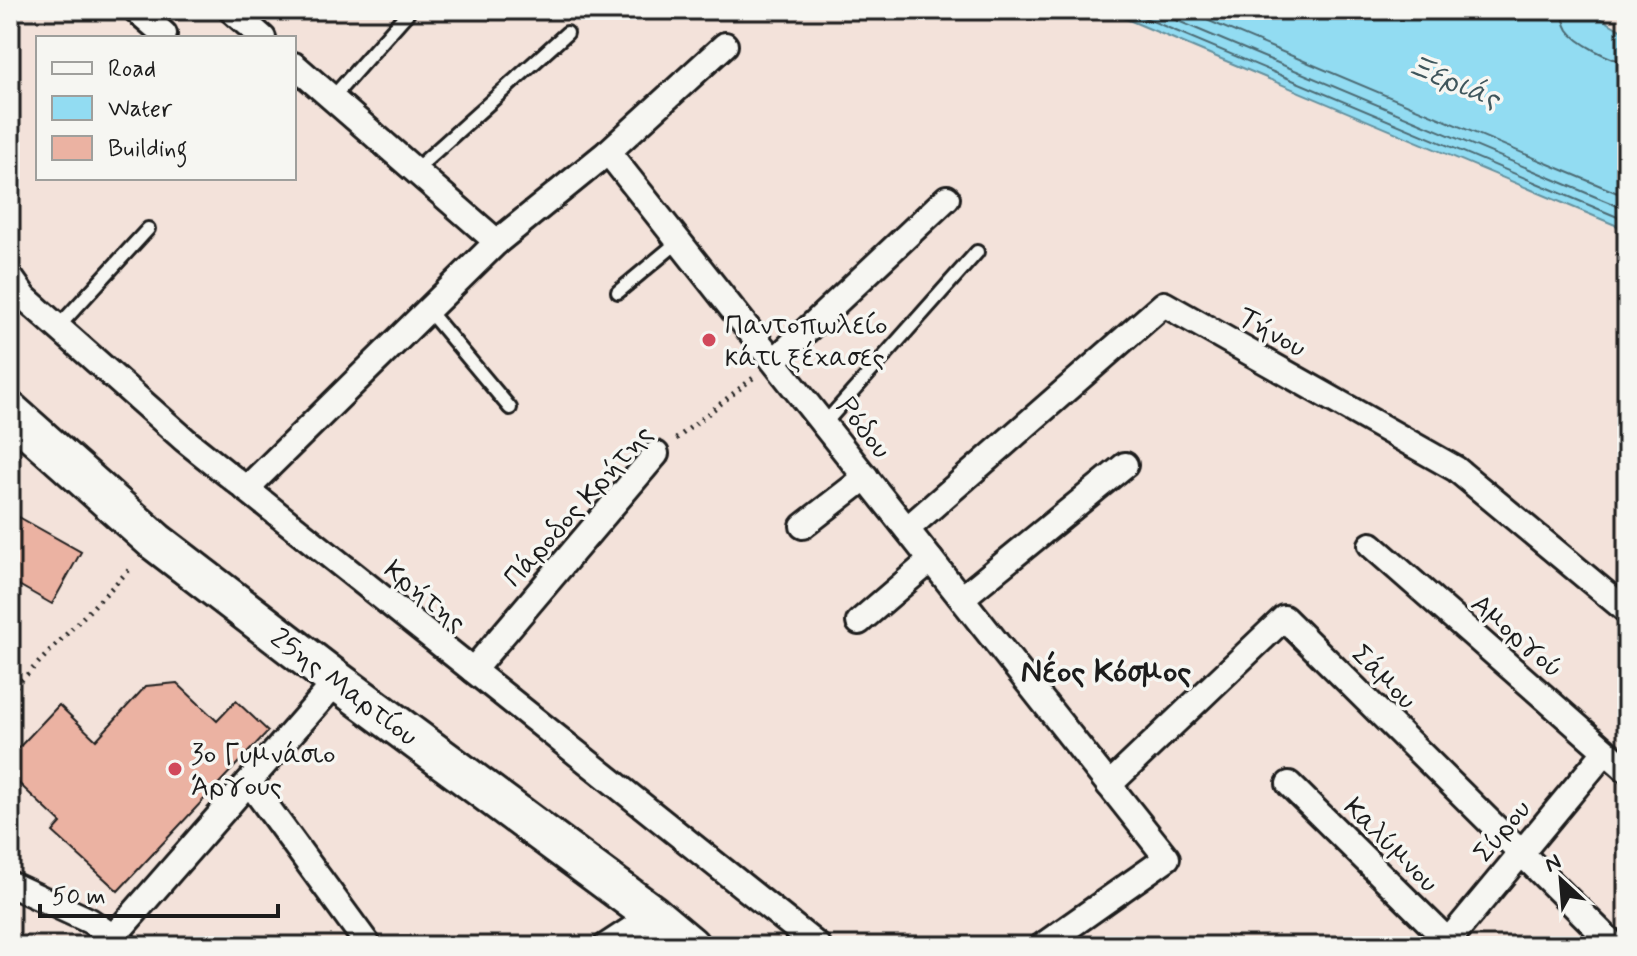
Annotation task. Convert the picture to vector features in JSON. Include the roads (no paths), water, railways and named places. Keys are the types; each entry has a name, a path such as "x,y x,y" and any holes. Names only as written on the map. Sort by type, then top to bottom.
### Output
{"main road":[{"name":"25ης Μαρτίου","path":"10,412 156,542 690,946"}],"street":[{"path":"136,10 164,34"},
{"path":"231,10 261,36"},
{"path":"246,489 497,242 608,152 725,45"},
{"path":"296,67 497,242"},
{"name":"Ρόδου","path":"608,152 1167,858 1042,946"},
{"path":"774,361 947,198"},
{"name":"Κρήτης","path":"10,277 25,298 185,440 818,946"},
{"name":"Τήνου","path":"907,529 1164,304 1456,469 1627,611"},
{"name":"Πάροδος Κρήτης","path":"473,670 656,454"},
{"path":"962,598 1125,465"},
{"path":"803,526 866,477"},
{"name":"Αμοργού","path":"1371,545 1627,770"},
{"path":"859,622 931,560"},
{"name":"Σάμου","path":"1109,785 1284,618 1615,946"},
{"path":"10,884 90,921 120,941 249,782 337,681"},
{"name":"Σύρου","path":"1448,944 1605,752"},
{"path":"249,782 369,946"},
{"name":"Καλύμνου","path":"1289,784 1448,944"},
{"path":"606,946 653,915"}],"lane":[{"path":"332,98 410,10"},
{"path":"415,170 567,33"},
{"path":"58,327 148,229"},
{"path":"618,292 679,241"},
{"path":"824,424 977,252"},
{"path":"428,310 510,408"}],"water":[{"name":"Ξεριάς","path":"1105,10 1587,10 1627,34 1627,230"}],"place":[{"name":"Παντοπωλείο κάτι ξέχασες","path":"709,340"},
{"name":"3ο Γυμνάσιο Άργους","path":"175,769"}],"district":[{"name":"Νέος Κόσμος","path":"1106,671"}]}
